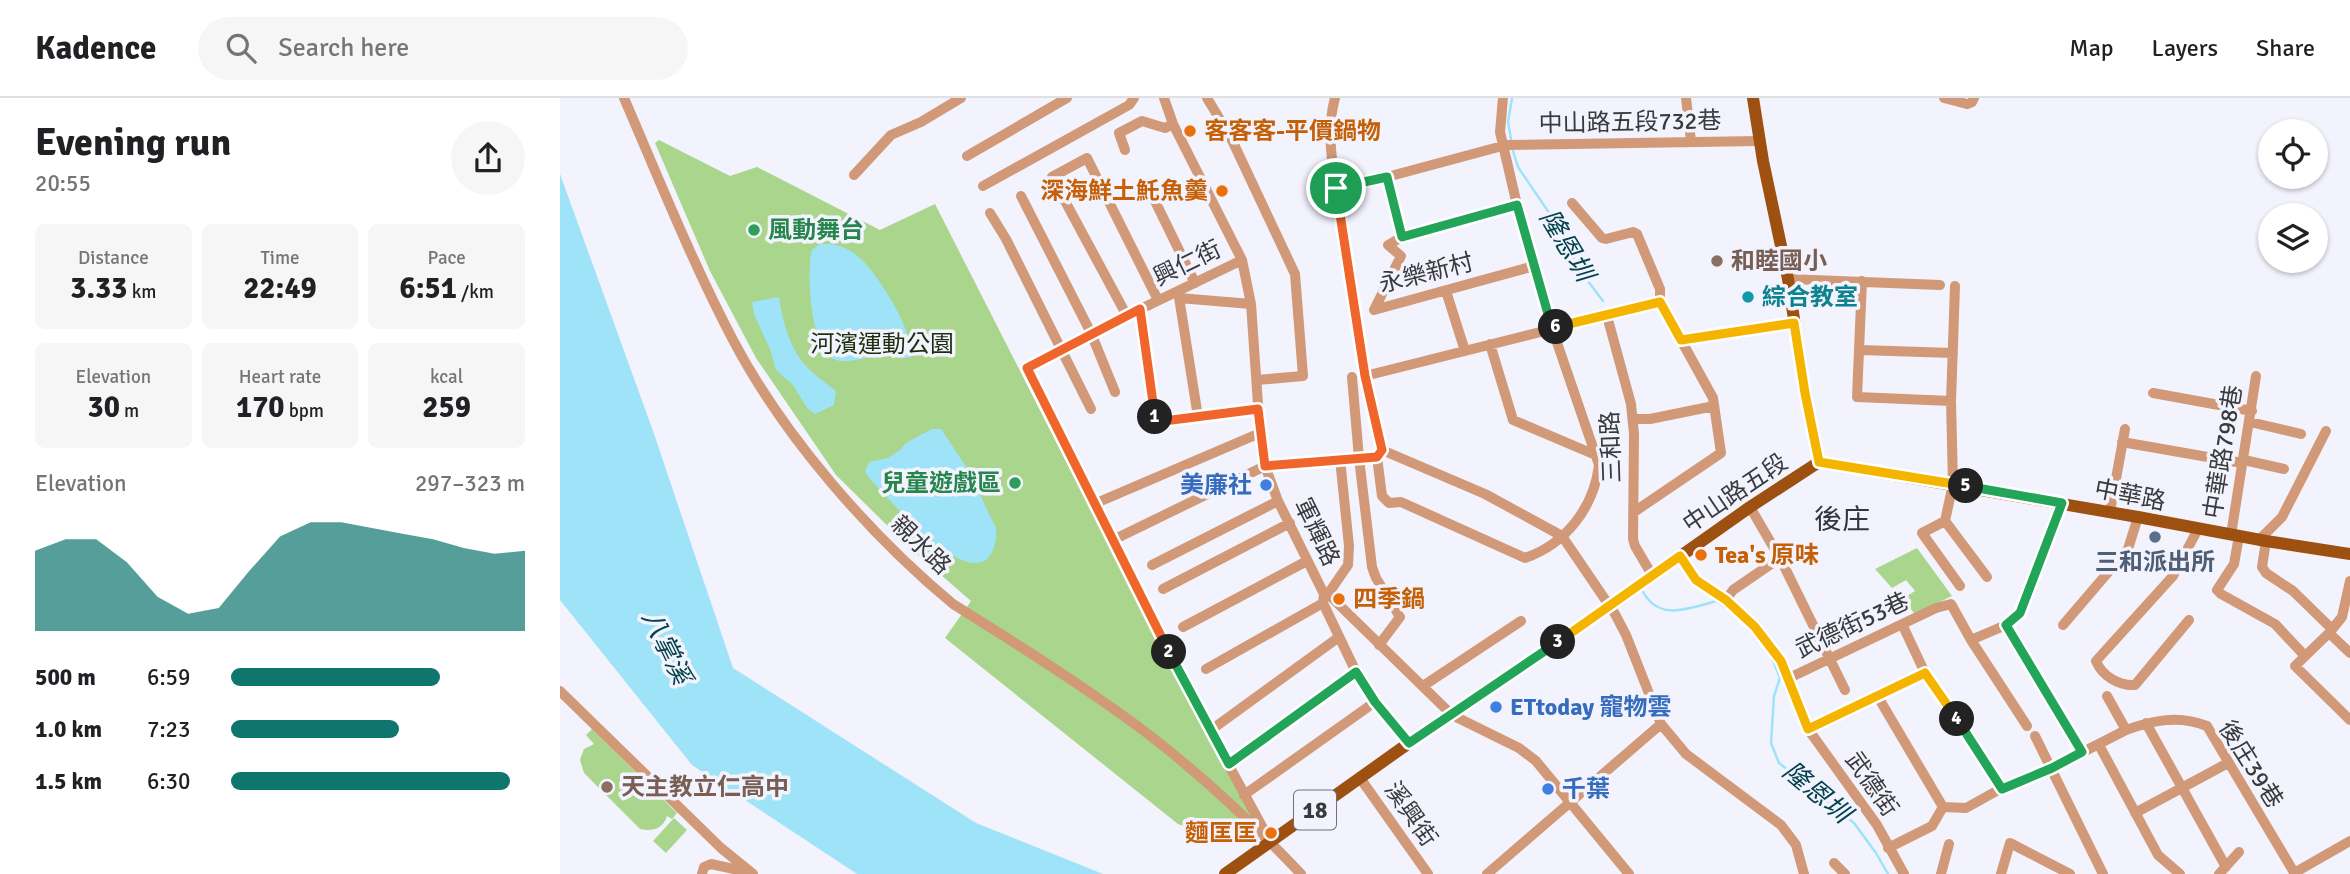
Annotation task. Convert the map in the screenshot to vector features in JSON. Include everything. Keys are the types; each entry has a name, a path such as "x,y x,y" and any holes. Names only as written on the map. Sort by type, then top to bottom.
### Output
{"main road":[{"name":"中山路五段","path":"1452,715 1750,507 1819,462 1805,393 1788,279 1759,141 1753,98"},
{"name":"中華路","path":"1819,462 2350,554"},
{"name":"18","path":"1225,874 1452,715"}],"street":[{"name":"親水路","path":"624,98 734,341 765,392 814,462 886,542 939,593 1118,711 1220,794 1270,842"},
{"path":"854,175 891,135 921,122 961,98"},
{"path":"967,156 1067,98"},
{"path":"983,186 1129,105 1134,98"},
{"name":"軍輝路","path":"1164,98 1173,124 1242,260 1251,304 1260,433 1265,466 1325,597 1452,715 1519,748 1536,761 1629,874"},
{"path":"1207,98 1231,138 1295,274 1303,376 1257,380"},
{"name":"永樂新村","path":"1335,98 1330,117 1336,188 1380,454 1382,496 1389,503 1402,502 1525,558 1538,554 1574,526 1597,483 1599,465 1552,328 1501,146 1503,98"},
{"path":"1686,98 1691,141"},
{"path":"1944,98 1967,104 1974,98"},
{"path":"1125,149 1119,133 1142,121 1165,128 1173,124"},
{"name":"中山路五段732巷","path":"1501,146 1759,141"},
{"path":"1336,188 1501,146"},
{"path":"1127,316 1052,177 1087,158 1158,300"},
{"name":"永樂新村","path":"1387,177 1402,237"},
{"path":"1152,195 1195,283"},
{"path":"1021,196 1091,333 1115,392"},
{"path":"1572,203 1602,238 1633,232 1637,234 1660,289 1660,302 1713,398 1721,453 1634,512"},
{"name":"永樂新村","path":"1517,205 1402,237 1388,245 1401,256 1374,310 1534,265"},
{"path":"990,213 1006,239 1091,409"},
{"name":"興仁街","path":"1242,260 1195,283 1178,295 1158,300 1091,333 1027,368 1176,668 1270,842"},
{"path":"1788,279 1940,285"},
{"path":"1862,281 1857,397 1951,401"},
{"path":"1955,286 1951,401 1952,484 1945,521 1987,577"},
{"path":"1446,291 1465,351"},
{"path":"1198,417 1178,295 1251,304"},
{"path":"1365,376 1660,302"},
{"path":"1140,309 1156,422 1258,409"},
{"name":"三和路","path":"1607,316 1633,419 1635,546 1652,575"},
{"path":"1681,340 1794,323"},
{"path":"1490,344 1513,420 1598,456"},
{"path":"1860,350 1953,353"},
{"name":"中華路798巷","path":"2256,376 2243,462 2234,564 2217,590 2275,624 2305,656"},
{"path":"1352,377 1372,567 1400,617 1378,645"},
{"path":"2153,393 2252,411"},
{"path":"1633,419 1650,419 1714,406"},
{"path":"2250,422 2301,434"},
{"path":"2110,512 2125,429"},
{"path":"2326,431 2282,517 2263,541 2262,567 2266,573 2293,591 2350,653"},
{"path":"1094,504 1260,433"},
{"path":"2122,442 2284,469"},
{"path":"1114,540 1265,466 1380,454 1485,494 1562,536 1626,635 1661,724 1686,754 1781,825 1796,845 1804,874"},
{"path":"1206,669 1325,597 1348,565 1340,459"},
{"path":"1152,565 1279,501"},
{"path":"2027,726 1971,640 2006,625 2020,613 2062,503"},
{"path":"1750,507 1782,562 1844,690"},
{"path":"2063,625 2128,549 2138,517"},
{"path":"1945,521 1922,533 1960,586"},
{"path":"1163,589 1290,523"},
{"path":"2189,620 2135,685 2116,682 2099,669 2096,662 2173,576 2198,529"},
{"name":"武德街","path":"1680,556 1696,580 1726,600 1761,635 1781,661 1808,729 1877,825 1904,874"},
{"path":"1183,627 1307,561"},
{"path":"1726,600 1733,590 1771,564"},
{"path":"2350,581 2346,617 2295,666 2350,720"},
{"path":"1325,597 1339,637 1356,672 1375,702 1409,743"},
{"name":"武德街53巷","path":"1787,678 1936,608 1951,604 1971,640"},
{"path":"1423,686 1521,621"},
{"path":"1902,624 1925,673 2002,789"},
{"path":"2006,625 2082,752"},
{"path":"1210,730 1339,637"},
{"path":"1229,764 1356,672"},
{"path":"1808,729 1925,673"},
{"path":"560,691 722,848 752,873"},
{"path":"1878,696 1943,807 1932,825 1888,848"},
{"path":"2107,696 2126,730"},
{"path":"1244,795 1375,702"},
{"name":"後庄39巷","path":"1943,807 1966,808 2126,730 2167,719 2191,720 2207,726 2294,873"},
{"path":"2146,723 2182,787 2222,870 2239,852"},
{"path":"1494,872 1661,724"},
{"path":"2035,736 2103,874"},
{"path":"2099,745 2158,855 2180,874"},
{"path":"2135,813 2228,763"},
{"name":"溪興街","path":"1360,778 1428,874"},
{"path":"2294,873 2350,841"},
{"path":"1270,842 1301,874"},
{"path":"2001,874 2010,843 2070,874"},
{"path":"1941,874 1949,844"},
{"path":"1834,863 1845,874"},
{"path":"702,874 704,867 711,864 752,873"}],"green space":[{"name":"河濱運動公園","path":"659,140 730,176 757,167 880,230 935,204 1101,530 1263,833 1253,841 1211,835 1178,824 945,638 971,601 911,549 836,475 756,358 710,271 655,143"},
{"path":"1917,548 1952,596 1915,614 1902,599 1915,591 1906,580 1892,588 1875,569"},
{"path":"592,729 677,813 672,819 667,816 663,824 656,828 640,829 584,773 580,760 584,749 594,744 586,735"},
{"path":"674,818 687,830 666,853 653,841"}],"water":[{"name":"八掌溪","path":"560,174 653,431 733,668 976,823 1103,874 857,874 692,765 560,600"},
{"path":"820,244 846,249 856,254 867,266 902,320 911,347 910,357 882,355 841,361 827,354 815,327 810,292 812,250"},
{"path":"779,297 785,327 797,354 810,370 836,391 834,405 815,414 807,408 793,385 776,370 754,314 752,302"},
{"path":"932,429 941,429 967,468 996,528 995,543 990,555 975,563 960,559 925,535 907,519 865,471 869,462 888,458 906,443"}],"waterway":[{"name":"隆恩圳","path":"1511,139 1508,122 1512,98"},
{"name":"隆恩圳","path":"1513,151 1518,167 1560,229 1578,268 1603,301"},
{"name":"隆恩圳","path":"1643,592 1650,601 1667,610 1686,609 1717,601 1737,616"},
{"name":"隆恩圳","path":"1750,628 1772,658 1780,678 1774,696 1771,743 1779,763 1854,823 1888,874"}],"place":[{"name":"客客客-平價鍋物","path":"1190,131"},
{"name":"深海鮮土魠魚羹","path":"1222,191"},
{"name":"風動舞台","path":"754,230"},
{"name":"和睦國小","path":"1717,261"},
{"name":"綜合教室","path":"1748,297"},
{"name":"兒童遊戲區","path":"1015,483"},
{"name":"美廉社","path":"1266,485"},
{"name":"三和派出所","path":"2155,537"},
{"name":"Tea's 原味","path":"1701,555"},
{"name":"四季鍋","path":"1339,599"},
{"name":"ETtoday 寵物雲","path":"1496,707"},
{"name":"天主教立仁高中","path":"607,787"},
{"name":"千葉","path":"1548,789"},
{"name":"麵匡匡","path":"1271,833"}],"district":[{"name":"後庄","path":"1842,519"}],"route":[{"path":"1387,177 1402,237 1517,205 1552,328 1660,302 1681,340 1794,323 1819,462 2062,503 2020,613 2006,625 2082,752 2002,789 1925,673 1808,729 1781,661 1755,627 1726,600 1696,580 1680,556 1409,743 1375,702 1356,672 1229,764 1176,668 1027,368 1140,309 1156,422 1258,409 1265,466 1377,457 1382,450 1365,376 1336,188 1387,177"}]}
